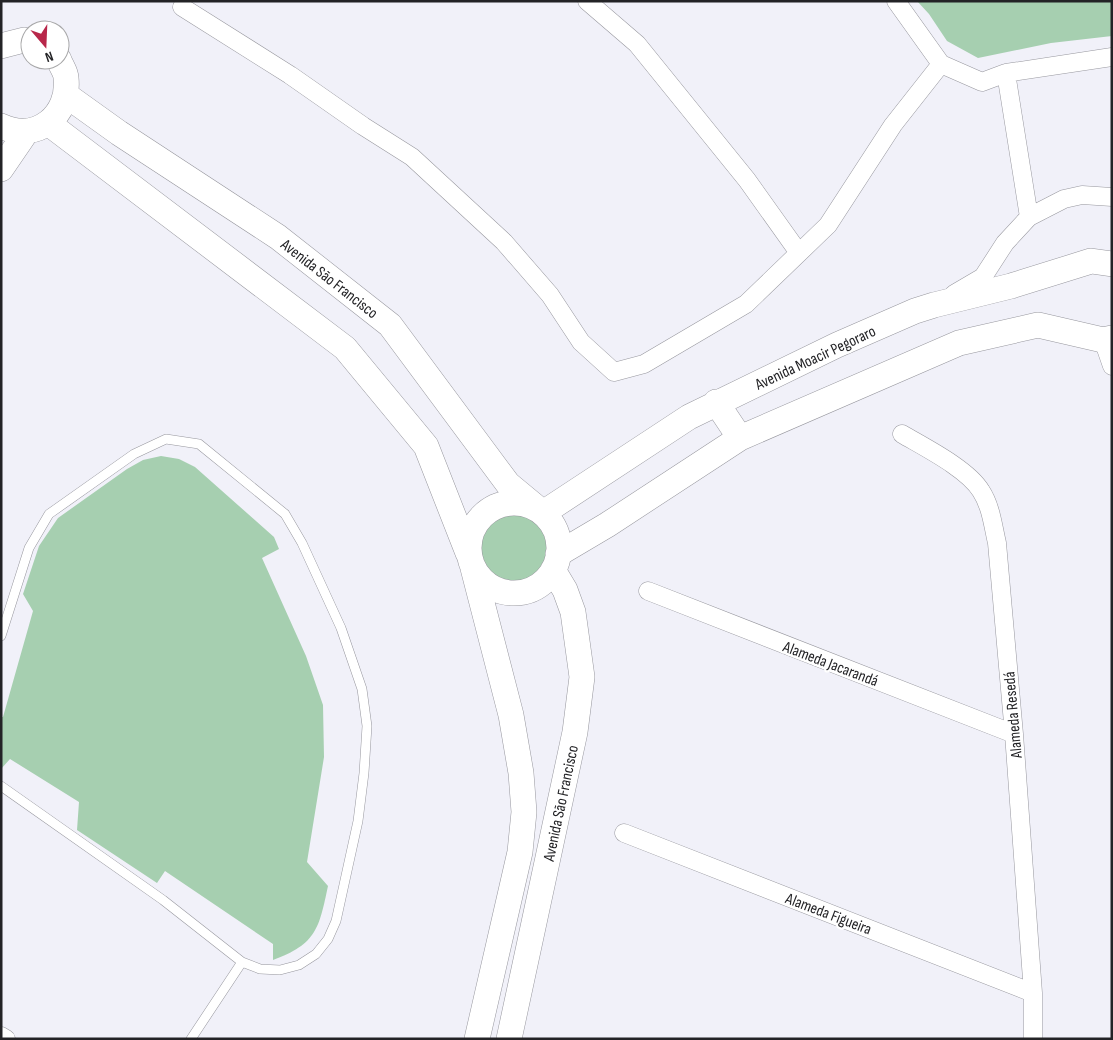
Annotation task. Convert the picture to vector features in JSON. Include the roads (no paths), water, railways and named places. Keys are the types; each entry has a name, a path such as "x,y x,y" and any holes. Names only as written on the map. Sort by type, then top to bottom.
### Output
{"main road":[{"path":"3,44 20,41"},
{"path":"1,169 38,127 60,111 66,95 66,76 63,70"},
{"name":"Avenida São Francisco","path":"66,95 278,237 390,325 508,484 543,513"},
{"path":"1,126 10,130 38,127"},
{"name":"Avenida São Francisco","path":"38,127 225,259 345,348 426,446 471,560 511,714 521,773 524,812 520,852 477,1039"},
{"name":"Avenida Moacir Pegoraro","path":"543,513 688,417 837,345 915,311 934,305 1011,286 1091,261 1112,264"},
{"path":"556,562 558,539 553,525 543,513 522,504 506,503 490,510 477,521 470,536 471,560 486,583 503,591 522,592 540,584 556,562 606,525 740,438 959,343 1038,325 1107,339"},
{"path":"716,402 740,438"},
{"name":"Avenida São Francisco","path":"509,1039 575,732 582,677 574,612 556,562"}],"street":[{"path":"587,1 637,44 747,180 799,253"},
{"path":"896,1 942,64 982,82 1006,72 1112,57"},
{"path":"182,7 290,75 363,126 412,156 504,242 550,295 581,342 614,372 644,364 746,304 828,225 893,125 942,64"},
{"path":"1006,72 1029,217"},
{"path":"934,305 983,277 1004,243 1029,217 1064,199 1082,195 1112,197"},
{"path":"1107,339 1112,366"},
{"name":"Alameda Resedá","path":"902,434 953,465 981,490 987,502 997,543 1014,734 1033,993 1033,1039"},
{"name":"Alameda Jacarandá","path":"648,591 1014,734"},
{"name":"Alameda Figueira","path":"624,834 1033,993"},
{"path":"1,1036 6,1039"}],"lane":[{"path":"1,636 29,548 49,514 134,454 166,439 198,444 285,514 302,543 341,628 362,689 367,726 364,773 354,839 336,922 328,939 316,954 299,965 280,970 260,969 242,962 162,900 1,786"},
{"path":"191,1039 242,962"}]}
